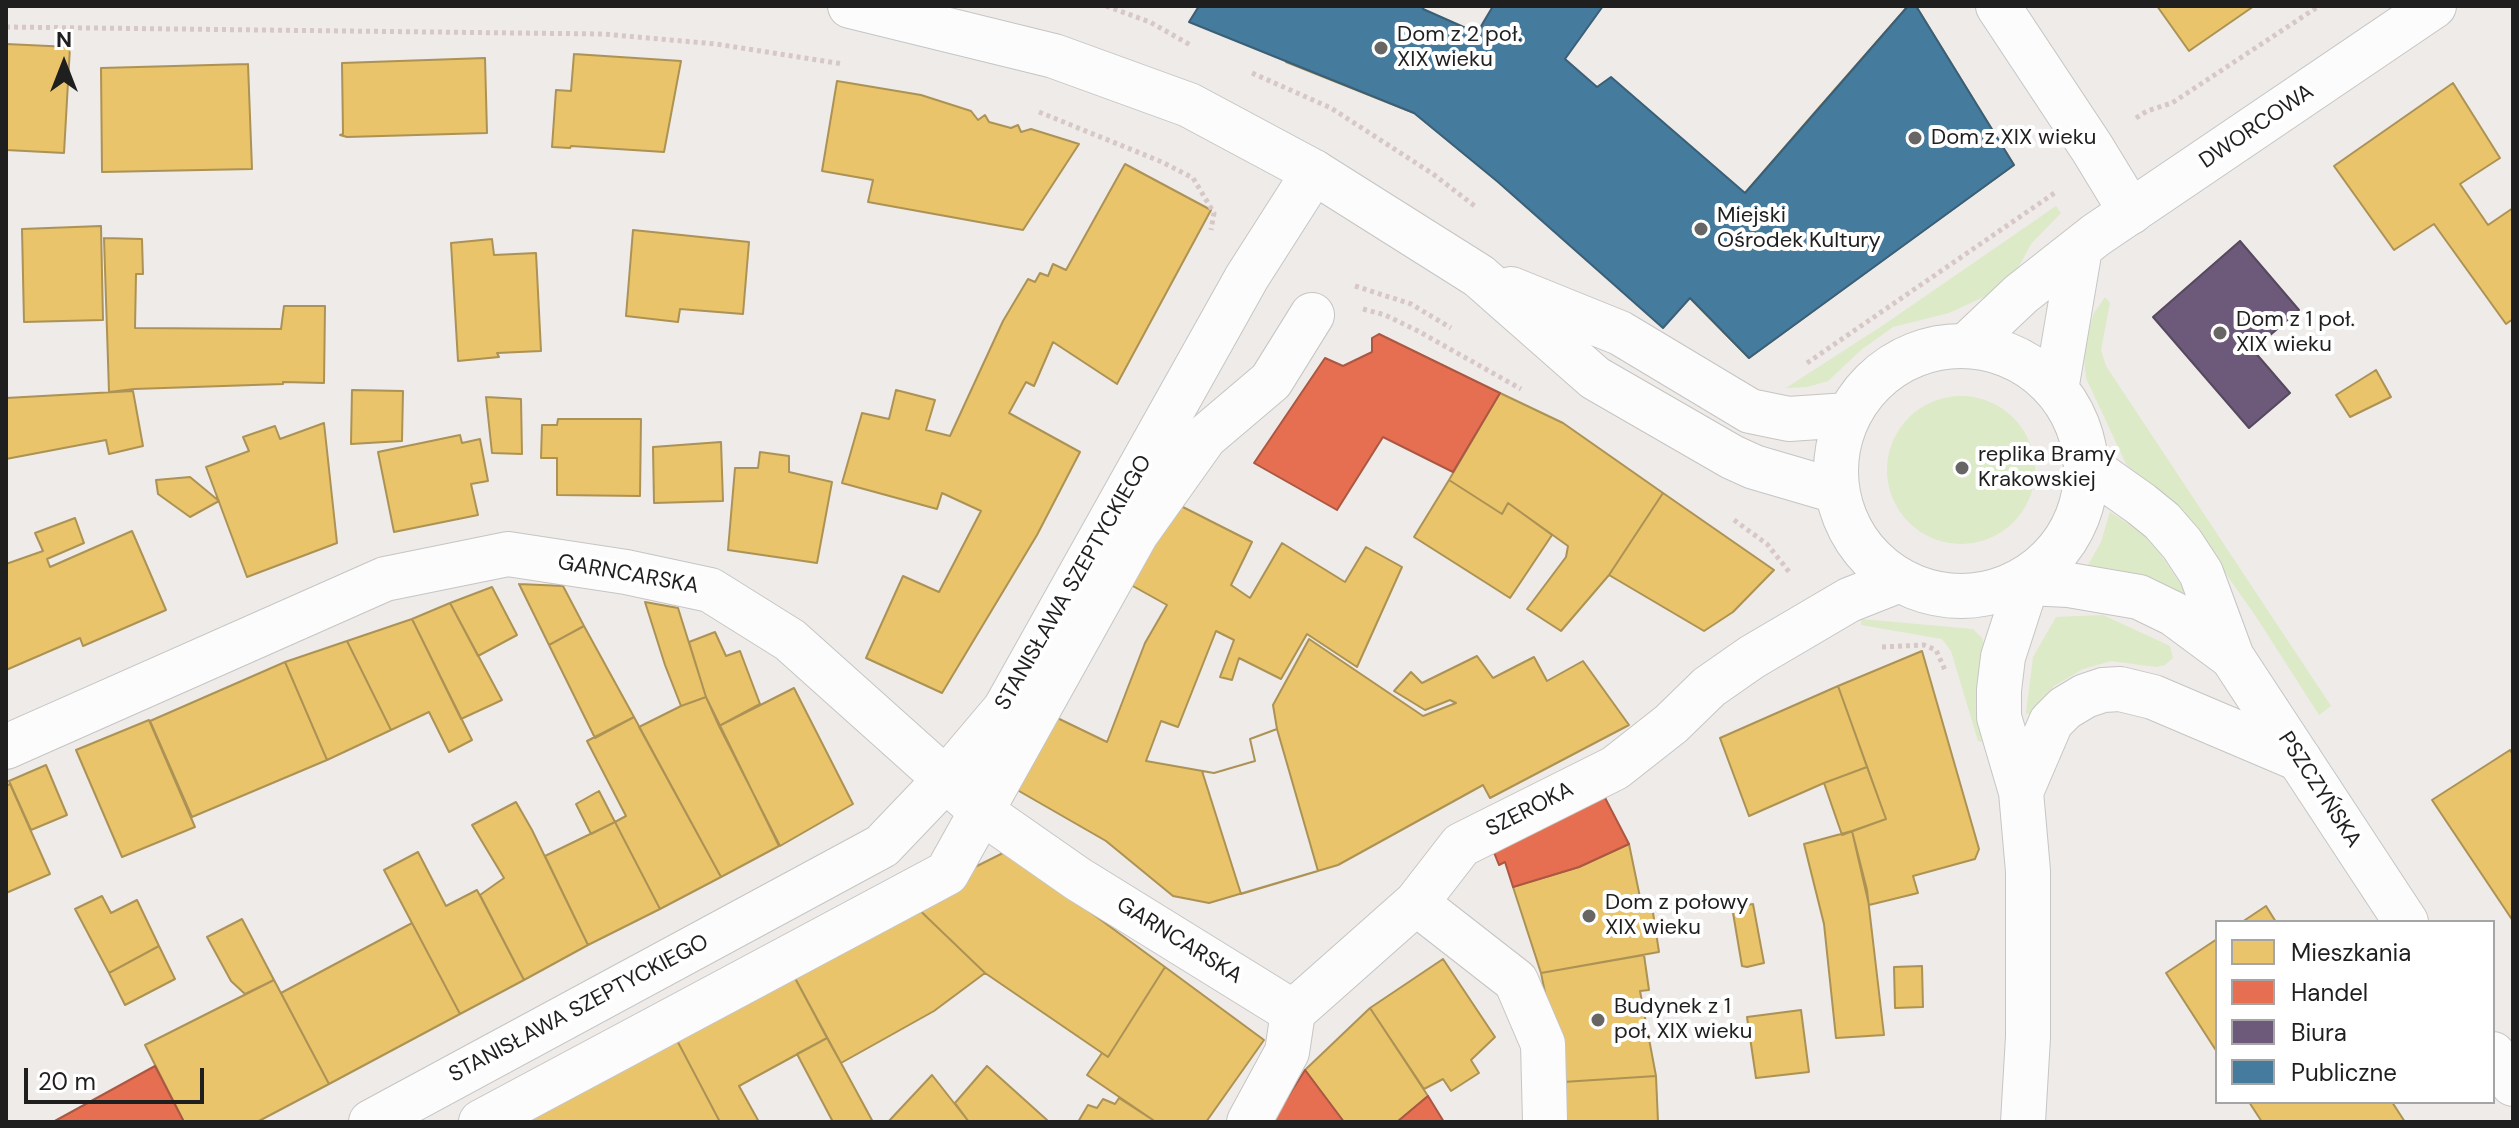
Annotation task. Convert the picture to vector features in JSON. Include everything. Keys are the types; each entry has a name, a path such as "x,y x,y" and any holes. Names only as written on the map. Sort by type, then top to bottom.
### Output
{"street":[{"path":"850,6 1054,56 1189,105 1314,172 1479,276 1595,378 1732,457 1754,467 1836,491"},
{"path":"1998,6 2131,212"},
{"name":"DWORCOWA","path":"1966,346 2021,294 2096,235 2434,6"},
{"name":"STANISŁAWA SZEPTYCKIEGO","path":"371,1122 882,846 945,780 1005,709 1257,261 1314,172"},
{"path":"2056,390 2080,248"},
{"path":"1479,276 1620,333 1750,411 1789,419 1848,415"},
{"path":"481,1122 947,873 1136,534 1205,437 1271,381 1312,315"},
{"path":"2023,1122 2029,950 2028,871 2021,792 1999,717 1999,690 2003,657 2027,583 2059,548 2071,529 2080,509 2086,465 2077,424 2056,390 2037,372 2015,359 1991,350 1966,346 1942,347 1918,353 1895,364 1876,378 1848,415 1835,465 1836,491 1842,513 1865,552 1897,581 1950,596 2003,591 2027,583"},
{"name":"PSZCZYŃSKA","path":"2086,465 2151,513 2182,544 2201,573 2232,657 2405,920"},
{"name":"GARNCARSKA","path":"6,747 385,579 508,554 626,572 710,590 790,640 982,812 1078,879 1293,1012"},
{"name":"SZEROKA","path":"1293,1012 1416,903 1461,845 1615,768 1671,724 1709,687 1752,657 1849,600 1897,581"},
{"name":"PSZCZYŃSKA","path":"2027,583 2069,585 2139,597 2174,614 2232,657"},
{"path":"2021,792 2051,722 2065,708 2103,690 2120,689 2153,697 2299,759"},
{"path":"1416,903 1516,981 1543,1044 1545,1122"},
{"path":"1249,1122 1287,1052 1293,1012"},
{"path":"2495,1057 2513,1084"}],"path":[{"path":"2147,111 2172,103 2319,6"},
{"path":"6,27 603,34 716,44 852,65"},
{"path":"1039,112 1162,162 1193,178 1214,213 1211,233 1257,261"},
{"path":"1802,367 2060,189"},
{"path":"1347,285 1411,304 1455,330"},
{"path":"1878,647 1924,645 1936,650 1947,679"}],"green space":[{"path":"2056,206 2061,213 2031,244 2017,270 1990,294 1949,313 1893,327 1861,350 1828,381 1807,387 1786,388 1885,324"},
{"path":"2105,297 2110,303 2101,350 2106,366 2331,706 2319,715 2255,615 2189,522 2126,464 2086,378 2083,347 2094,313"},
{"path":"1961,396 1989,402 2013,418 2029,442 2035,470 2029,498 2013,522 1989,538 1961,544 1933,538 1909,522 1893,498 1887,470 1893,442 1909,418 1933,402"},
{"path":"2110,512 2153,543 2187,594 2184,597 2087,567 2101,542"},
{"path":"2103,615 2170,646 2173,658 2165,665 2156,667 2111,661 2083,669 2054,686 2031,715 2026,713 2033,657 2056,617"},
{"path":"1861,619 1973,629 1982,638 1985,648 1978,691 1982,742 1978,741 1951,651 1942,639 1861,625"}],"building: Mieszkania":[{"name":"Dom z 2 poł. XIX wieku","path":"1323,6 1415,6 1477,33 1414,113 1286,62"},
{"name":"Dom z XIX wieku","path":"1908,6 1916,6 2014,165 1902,246 1816,111"},
{"path":"2157,6 2254,6 2189,51"},
{"path":"6,44 70,47 64,153 6,150"},
{"path":"574,54 681,61 664,152 552,147 556,90 571,91"},
{"path":"485,58 487,133 340,135 343,134 342,63"},
{"path":"248,64 252,169 102,172 101,68"},
{"path":"837,81 921,95 971,111 978,120 985,115 989,122 1011,128 1018,125 1021,132 1031,129 1079,144 1023,230 868,202 873,180 822,171"},
{"path":"2453,83 2500,158 2460,184 2488,225 2513,208 2513,319 2506,324 2434,224 2394,250 2334,166"},
{"path":"1816,111 1902,246 1749,358 1690,298 1706,229 1745,193"},
{"path":"1125,164 1211,210 1117,384 1053,342 1034,386 1026,382 1009,413 1080,452 1037,535 942,693 866,658 903,576 939,592 981,511 942,493 937,509 842,483 862,413 889,419 896,390 935,400 926,430 950,436 1003,321 1028,279 1035,282 1040,273 1048,276 1053,264 1066,270"},
{"path":"101,226 103,320 24,322 22,229"},
{"path":"633,230 749,242 743,314 680,309 678,322 626,316"},
{"path":"104,238 142,239 143,274 136,274 135,328 281,329 284,306 325,306 324,383 283,382 109,392"},
{"path":"492,239 494,255 536,253 541,351 497,353 499,357 458,361 451,243"},
{"path":"2376,370 2391,397 2350,417 2336,395"},
{"path":"352,390 403,391 402,441 351,444"},
{"path":"133,391 143,446 109,454 106,440 6,459 6,398"},
{"path":"1500,393 1563,423 1663,493 1609,575 1561,631 1527,609 1566,557 1568,546 1508,503 1502,514 1449,480"},
{"path":"486,397 521,399 522,454 492,453"},
{"path":"558,419 641,419 640,496 557,495 557,458 541,458 542,425 557,425"},
{"path":"324,423 337,543 247,577 206,467 249,451 243,437 275,426 280,439"},
{"path":"460,435 462,443 480,439 488,481 471,484 478,515 394,532 378,452"},
{"path":"721,442 723,501 654,503 653,447"},
{"path":"760,452 789,456 789,472 832,482 817,563 728,550 735,468 758,468"},
{"path":"190,477 219,501 190,517 158,494 156,480"},
{"path":"1449,480 1502,514 1508,503 1552,535 1510,598 1414,537"},
{"path":"1663,493 1774,570 1733,612 1704,631 1609,575"},
{"path":"1171,501 1252,542 1231,585 1250,598 1282,543 1345,582 1366,547 1402,567 1357,667 1307,634 1281,679 1239,658 1232,680 1220,677 1234,640 1216,631 1178,727 1161,721 1146,761 1214,773 1255,761 1250,739 1277,729 1273,705 1309,639 1423,716 1456,703 1450,700 1425,710 1394,691 1411,672 1422,683 1477,656 1493,678 1534,657 1547,681 1583,661 1629,725 1490,798 1483,785 1338,865 1209,903 1173,896 1106,841 1012,787 1047,713 1107,742 1145,643 1167,605 1122,580"},
{"path":"75,518 84,543 47,559 50,567 132,531 166,610 83,646 80,638 6,670 6,564 43,551 35,533"},
{"path":"519,584 563,586 584,626 549,645"},
{"path":"492,587 517,635 478,656 450,603"},
{"path":"645,602 678,608 706,697 681,706"},
{"path":"450,603 502,700 461,719 412,619"},
{"path":"412,619 472,740 449,752 429,712 391,730 347,641"},
{"path":"584,626 634,717 595,738 549,645"},
{"path":"715,632 726,656 740,651 760,704 719,726 706,697 689,642"},
{"path":"347,641 391,730 327,760 285,662"},
{"path":"1922,651 1979,849 1975,859 1913,876 1918,893 1869,905 1852,831 1886,819 1838,686"},
{"path":"285,662 327,760 192,817 150,721"},
{"path":"1838,686 1867,767 1749,816 1720,738"},
{"path":"794,688 853,804 780,846 719,726"},
{"path":"706,697 779,846 721,877 639,727"},
{"path":"634,717 721,877 660,909 615,822 626,816 587,741"},
{"path":"149,720 195,827 122,857 76,750"},
{"path":"1277,729 1318,871 1241,894 1202,771 1214,773 1255,761 1250,739"},
{"path":"2510,750 2513,755 2513,921 2432,800"},
{"path":"46,765 67,815 31,830 9,781"},
{"path":"1867,767 1886,819 1842,835 1824,783"},
{"path":"10,784 50,874 6,893 6,786"},
{"path":"599,791 615,822 591,834 576,804"},
{"path":"516,802 588,945 524,980 480,895 504,878 472,825"},
{"path":"615,822 660,909 588,945 545,856"},
{"path":"1852,831 1867,890 1884,1035 1836,1038 1824,924 1804,844"},
{"name":"Dom z połowy XIX wieku","path":"1629,844 1642,907 1652,906 1659,952 1541,973 1513,887 1579,867"},
{"path":"1007,851 1165,967 1108,1057 985,973 909,900"},
{"path":"418,852 446,906 477,890 524,980 460,1014 384,870"},
{"path":"102,896 111,913 137,900 159,946 109,973 75,909"},
{"path":"909,900 985,973 934,1011 841,1063 788,965"},
{"path":"1753,904 1764,963 1747,967 1742,966 1732,907"},
{"path":"2266,906 2275,920 2245,920"},
{"path":"242,919 274,980 245,994 231,981 207,937"},
{"path":"412,923 460,1014 329,1084 281,993"},
{"path":"2215,940 2215,1049 2166,973"},
{"path":"159,946 175,979 125,1005 109,973"},
{"name":"Budynek z 1 poł. XIX wieku","path":"1644,955 1649,990 1640,991 1656,1076 1563,1082 1541,973"},
{"path":"1443,959 1495,1037 1471,1060 1479,1073 1451,1091 1443,1079 1424,1089 1370,1008"},
{"path":"788,965 827,1038 739,1086 759,1122 720,1122 671,1029"},
{"path":"1922,966 1923,1007 1895,1008 1894,967"},
{"path":"1165,967 1264,1040 1206,1122 1156,1122 1087,1075 1102,1053 1108,1057"},
{"path":"274,980 329,1084 257,1122 184,1122 145,1045"},
{"path":"1370,1008 1428,1096 1397,1122 1344,1122 1305,1070"},
{"path":"1801,1010 1809,1072 1756,1078 1747,1017"},
{"path":"671,1029 720,1122 507,1122"},
{"path":"827,1038 873,1122 833,1122 797,1054"},
{"path":"987,1066 1047,1120 969,1122 955,1103"},
{"path":"932,1075 969,1122 888,1122"},
{"path":"1656,1076 1658,1122 1567,1122 1563,1082"},
{"path":"1119,1098 1156,1122 1078,1122 1088,1105 1097,1108 1103,1099 1115,1104"},
{"path":"2250,1104 2393,1104 2405,1122 2262,1122"}],"building: Handel":[{"path":"1379,334 1500,393 1453,472 1383,437 1337,510 1254,463 1325,358 1343,366 1372,352 1372,338"},
{"path":"1602,792 1629,844 1579,867 1513,887 1505,862 1499,865 1493,850"},
{"path":"155,1066 184,1122 53,1122"},
{"path":"1305,1070 1344,1122 1272,1122"},
{"path":"1428,1096 1444,1122 1397,1122"}],"building: Biura":[{"name":"Dom z 1 poł. XIX wieku","path":"2240,241 2299,310 2253,350 2290,393 2249,428 2153,317"}],"building: Publiczne":[{"path":"1199,6 1424,6 1423,9 1477,33 1493,6 1603,6 1565,59 1597,87 1611,77 1745,193 1908,6 1916,6 2014,165 1749,358 1690,298 1663,328 1498,182 1414,113 1189,22"}],"place":[{"name":"Dom z 2 poł. XIX wieku","path":"1381,48"},
{"name":"Dom z XIX wieku","path":"1915,138"},
{"name":"Miejski Ośrodek Kultury","path":"1701,229"},
{"name":"Dom z 1 poł. XIX wieku","path":"2220,333"},
{"name":"replika Bramy Krakowskiej","path":"1962,468"},
{"name":"Dom z połowy XIX wieku","path":"1589,916"},
{"name":"Budynek z 1 poł. XIX wieku","path":"1598,1020"}]}
